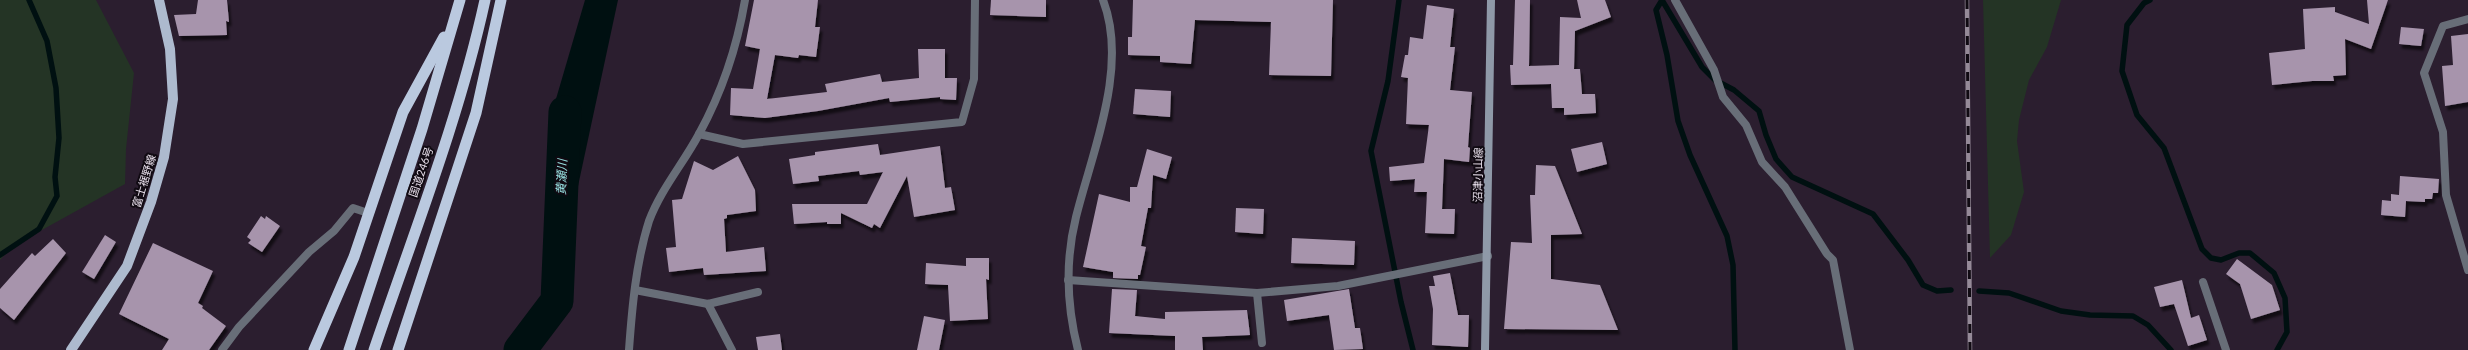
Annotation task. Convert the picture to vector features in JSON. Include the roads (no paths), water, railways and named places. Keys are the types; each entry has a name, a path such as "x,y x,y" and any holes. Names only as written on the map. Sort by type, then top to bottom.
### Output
{"highway":[{"name":"国道246号","path":"349,350 422,129 460,0"},
{"name":"国道246号","path":"374,350 444,145 478,34 485,0"},
{"path":"398,350 476,113 501,0"},
{"path":"314,350 354,257 403,112 454,17"}],"main road":[{"name":"富士裾野線","path":"71,350 127,266 151,202 164,157 173,100 170,49 159,0"},
{"name":"沼津小山線","path":"1485,350 1488,256 1491,0"}],"street":[{"path":"629,350 640,256 649,221 662,190 699,134 729,68 738,38 745,0"},
{"path":"699,134 743,144 962,122 974,78 975,0"},
{"path":"1078,350 1072,327 1068,280 1076,218 1098,146 1109,77 1112,37 1103,0"},
{"path":"1675,0 1715,73 1723,98 1746,125 1762,162 1786,187 1827,254 1833,260 1850,350"},
{"path":"2468,20 2443,26 2424,73 2443,132 2446,195 2468,270"},
{"path":"222,350 238,327 309,252 334,231 353,208 368,213"},
{"path":"1068,280 1257,293 1338,286 1488,256"},
{"path":"2203,282 2226,350"},
{"path":"635,290 708,304 758,292"},
{"path":"1257,293 1262,343"},
{"path":"708,304 732,350"}],"waterway":[{"path":"0,255 39,229 57,196 55,177 59,138 56,88 47,41 29,0"},
{"path":"1399,0 1388,81 1371,151 1401,302 1413,350"},
{"path":"1662,0 1702,67 1715,80 1734,90 1759,111 1766,135 1776,159 1792,177 1873,214 1908,260 1923,285 1937,291 1951,290"},
{"path":"1662,0 1656,10 1667,55 1678,121 1690,155 1727,236 1733,265 1735,350"},
{"path":"2150,0 2144,3 2127,25 2122,71 2137,115 2164,148 2202,249 2211,258 2221,260 2239,253 2250,253 2274,273 2285,298 2287,332 2277,350"},
{"name":"黄瀬川","path":"520,350 557,301 565,112"},
{"path":"1979,291 2009,293 2061,311 2090,315 2133,316 2148,325 2171,350"}],"railway":[{"path":"1967,0 1970,350"}]}
